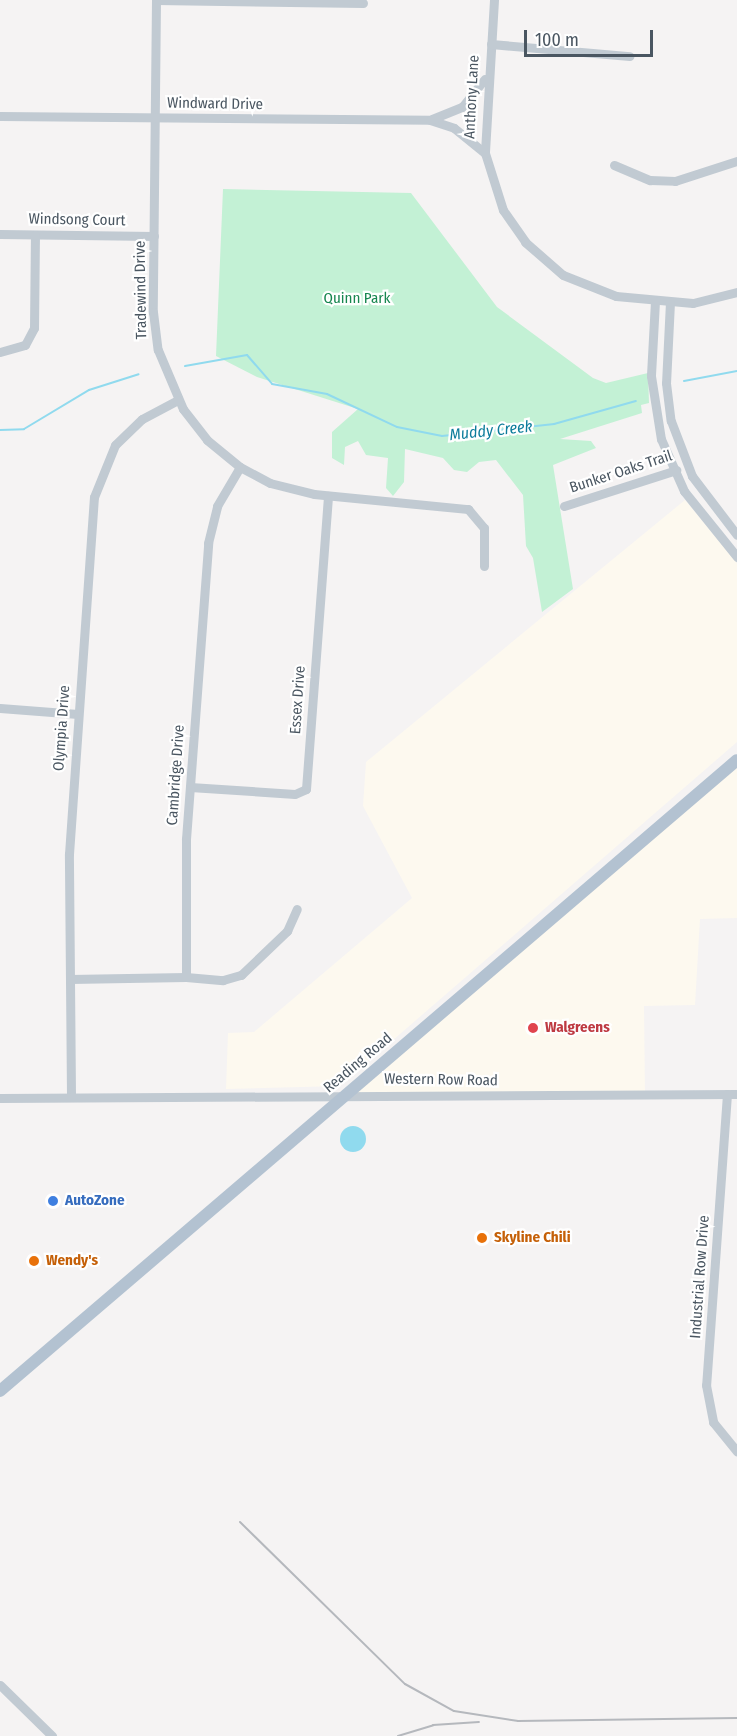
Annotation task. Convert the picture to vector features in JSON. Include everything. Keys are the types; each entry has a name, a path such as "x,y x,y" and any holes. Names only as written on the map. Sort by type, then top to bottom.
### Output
{"main road":[{"name":"Reading Road","path":"0,1391 344,1094 737,760"}],"street":[{"path":"156,0 363,3"},
{"name":"Tradewind Drive","path":"156,0 154,331 177,400 207,440 240,467 270,483 328,496 468,508 484,528 484,566"},
{"name":"Anthony Lane","path":"494,0 485,153 503,210 538,256 598,291 670,302 712,302 737,292"},
{"path":"490,44 630,56"},
{"name":"Windward Drive","path":"430,120 462,107 488,74"},
{"name":"Windward Drive","path":"0,116 430,120 454,128 485,153"},
{"path":"614,165 650,180 675,181 737,162"},
{"name":"Windsong Court","path":"0,234 154,236"},
{"path":"0,352 25,345 34,328 35,235"},
{"path":"655,301 653,401 673,471 737,557"},
{"path":"670,302 667,395 686,465 737,535"},
{"name":"Olympia Drive","path":"71,1095 69,855 78,714 100,472 128,431 177,400"},
{"name":"Bunker Oaks Trail","path":"564,506 686,465"},
{"name":"Cambridge Drive","path":"186,977 190,787 210,530 240,467"},
{"name":"Essex Drive","path":"190,787 295,794 306,789 328,496"},
{"path":"0,708 78,714"},
{"path":"69,979 186,977 223,980 241,975 287,932 297,909"},
{"name":"Western Row Road","path":"0,1098 71,1095 732,1094"},
{"name":"Industrial Row Drive","path":"732,1094 706,1385 713,1422 737,1452"},
{"path":"0,1685 52,1736"}],"shaded area":[{"path":"685,500 737,563 737,742 340,1086 226,1089 228,1033 254,1032 412,898 363,806 366,762"},
{"path":"737,760 737,918 700,919 695,1005 644,1006 645,1095 344,1094"}],"green space":[{"name":"Quinn Park","path":"223,189 411,193 497,307 593,378 606,383 648,373 649,403 641,405 642,413 560,439 591,441 596,448 553,465 573,589 542,612 533,558 526,546 523,495 496,460 479,462 467,472 454,470 443,458 405,449 404,482 393,496 386,488 388,458 366,455 358,441 345,447 344,465 332,458 332,432 358,409 257,377 216,356"}],"water":[{"path":"353,1126 362,1130 366,1139 362,1148 353,1152 344,1148 340,1139 344,1130"}],"waterway":[{"name":"Muddy Creek","path":"185,366 247,355 272,384 327,394 397,427 442,436 554,424 636,401"},
{"name":"Muddy Creek","path":"684,381 737,371"},
{"name":"Muddy Creek","path":"0,430 24,429 89,390 139,374"}],"railway":[{"path":"240,1522 405,1684 454,1711 518,1721 737,1718"},
{"path":"398,1736 433,1725 479,1722"}],"place":[{"name":"Walgreens","path":"533,1028"},
{"name":"AutoZone","path":"53,1201"},
{"name":"Skyline Chili","path":"482,1238"},
{"name":"Wendy's","path":"34,1261"}]}
